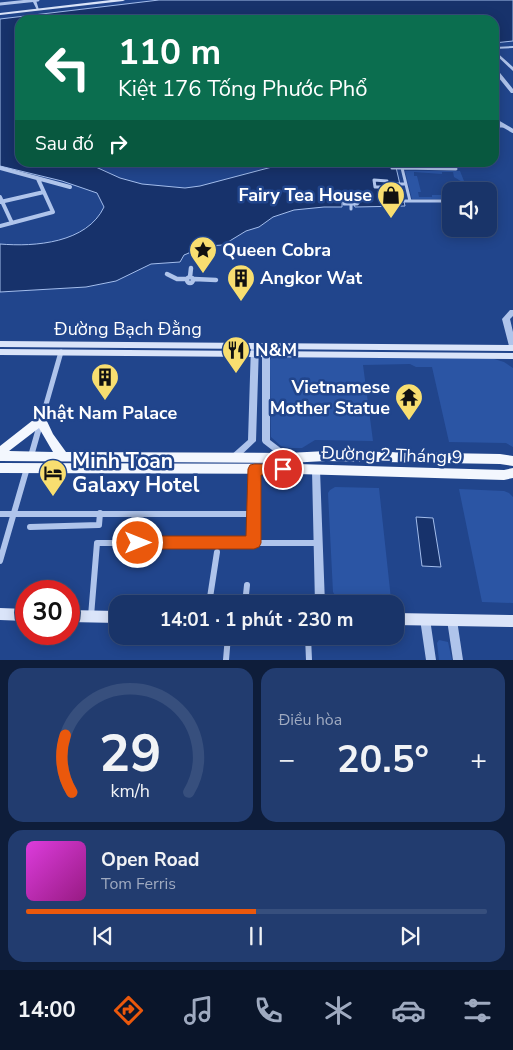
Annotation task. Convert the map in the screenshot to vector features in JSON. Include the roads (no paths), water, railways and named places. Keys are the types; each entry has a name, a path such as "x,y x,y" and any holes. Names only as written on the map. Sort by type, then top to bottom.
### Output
{"main road":[{"path":"0,14 122,0"},
{"name":"Đường Bạch Đằng","path":"0,344 60,348 446,351"},
{"path":"446,351 513,347"},
{"name":"Đường Bạch Đằng","path":"0,352 60,348"},
{"path":"446,351 513,356"},
{"path":"0,452 41,420 48,436 63,457"},
{"name":"Đường 2 Tháng 9","path":"0,456 233,458 315,456 500,459 513,461"},
{"path":"27,468 31,456"},
{"path":"315,456 316,470"},
{"name":"Đường 2 Tháng 9","path":"0,468 255,469 504,475 513,473"},
{"path":"0,614 15,615"},
{"path":"80,616 109,617"},
{"path":"404,618 513,621"}],"street":[{"path":"34,0 38,9"},
{"path":"0,4 38,0"},
{"path":"499,48 513,47"},
{"path":"499,54 512,68"},
{"path":"499,68 512,68"},
{"path":"499,74 513,92"},
{"path":"499,123 513,131"},
{"path":"0,168 70,187"},
{"path":"392,168 456,169"},
{"path":"402,168 410,201"},
{"path":"0,226 53,212 38,179"},
{"path":"387,184 405,184"},
{"path":"12,223 1,200 44,192"},
{"path":"400,201 442,201"},
{"path":"351,204 351,209"},
{"path":"190,278 191,268"},
{"path":"167,274 177,278 203,277 216,280"},
{"path":"242,293 243,284"},
{"path":"513,312 506,319 513,347"},
{"path":"31,456 60,348"},
{"path":"233,458 252,441 255,349"},
{"path":"266,349 266,441 288,458"},
{"path":"254,386 266,386"},
{"path":"0,561 27,468"},
{"path":"254,543 255,469"},
{"path":"316,470 320,595"},
{"path":"30,527 99,525 100,513"},
{"path":"0,514 254,514"},
{"path":"91,617 98,543 319,543"},
{"path":"210,595 217,552"},
{"path":"246,595 247,585"},
{"path":"425,619 431,660"},
{"path":"452,620 458,660"},
{"path":"226,660 227,645"},
{"path":"308,645 309,660"}],"place":[{"name":"Fairy Tea House","path":"391,219"},
{"name":"Queen Cobra","path":"203,274"},
{"name":"Angkor Wat","path":"241,302"},
{"name":"N&M","path":"236,374"},
{"name":"Nhật Nam Palace","path":"105,401"},
{"name":"Vietnamese Mother Statue","path":"409,421"},
{"name":"Minh Toan Galaxy Hotel","path":"53,497"}]}
